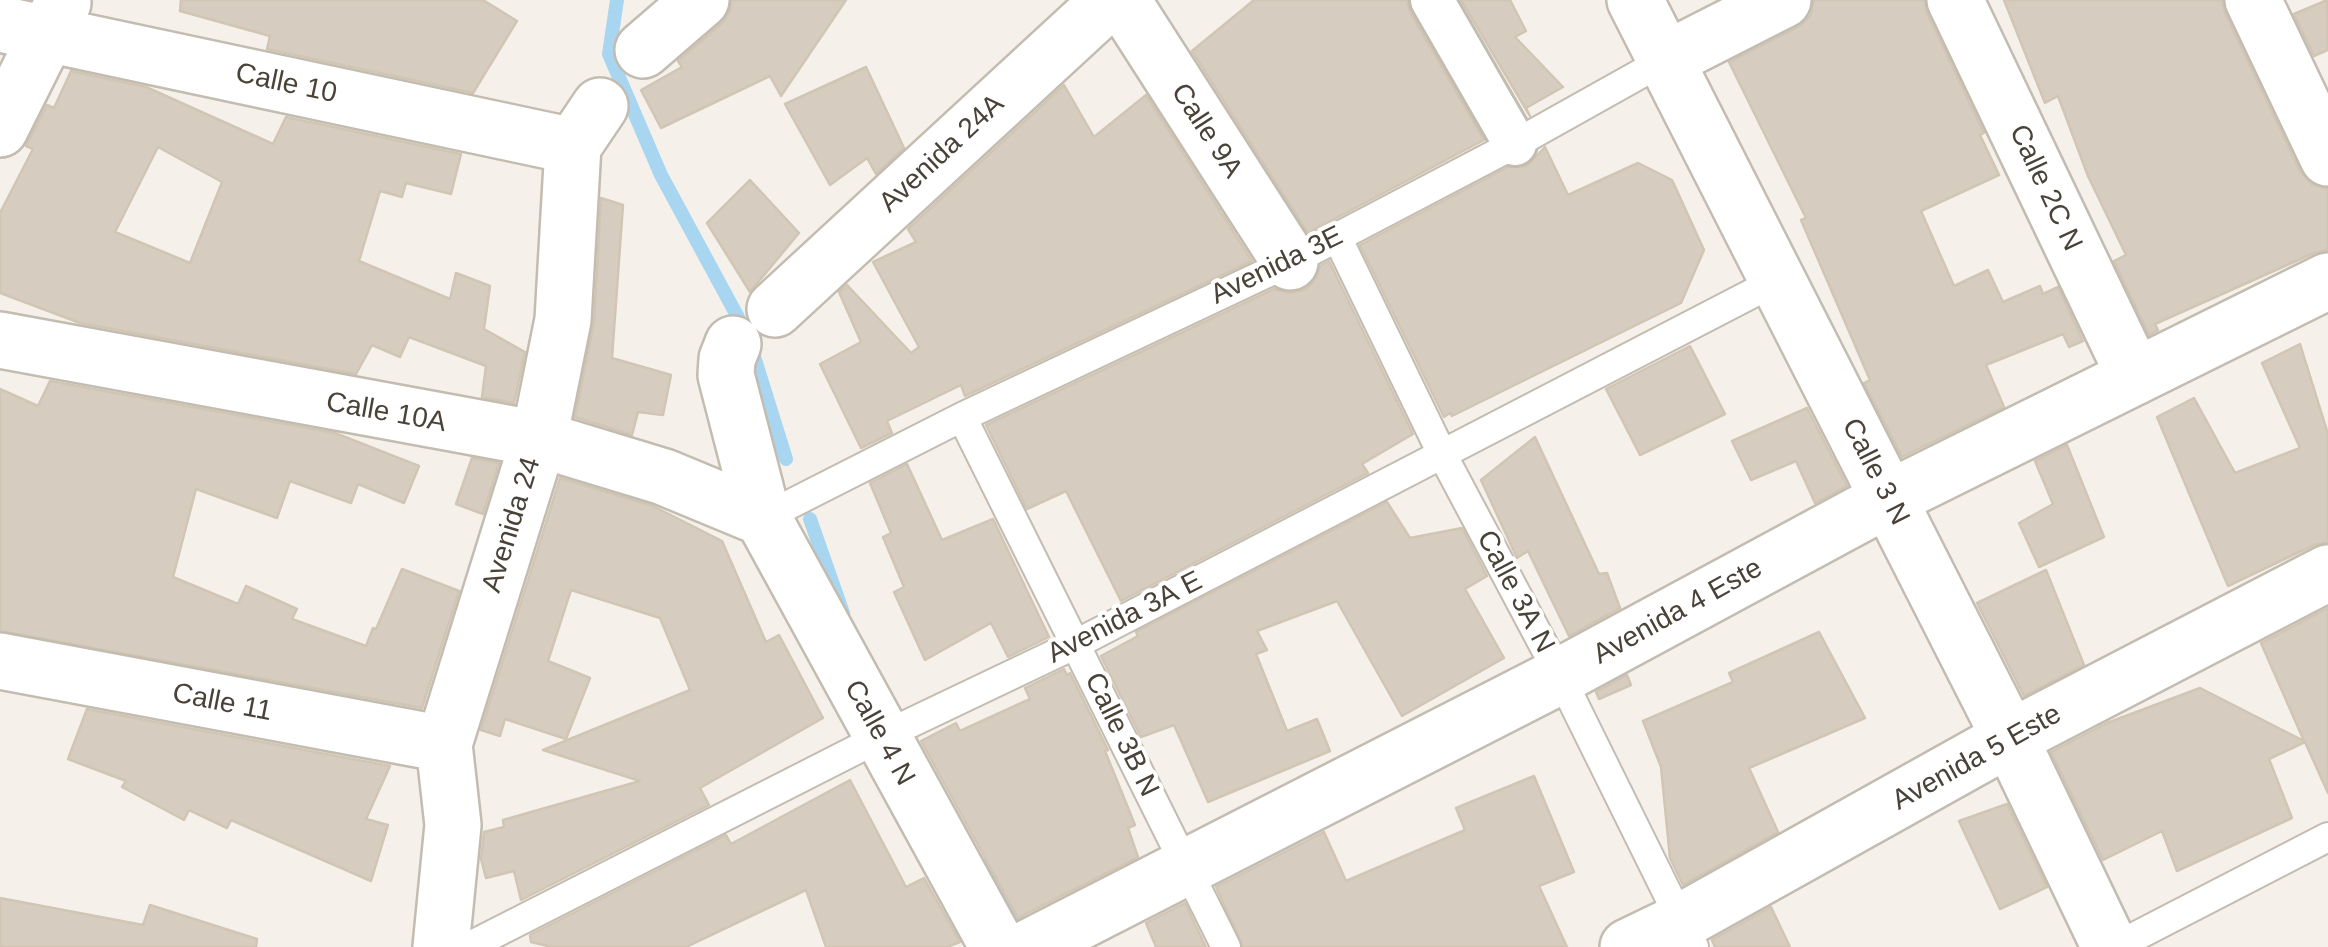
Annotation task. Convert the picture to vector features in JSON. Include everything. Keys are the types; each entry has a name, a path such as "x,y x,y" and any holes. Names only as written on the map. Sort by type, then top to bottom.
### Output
{"street":[{"path":"644,50 701,0"},
{"name":"Avenida 24A","path":"775,308 1110,0"},
{"name":"Calle 9A","path":"1122,0 1313,249"},
{"path":"1432,0 1515,144"},
{"name":"Calle 3 N","path":"1635,0 2113,947"},
{"name":"Avenida 3E","path":"1666,60 1784,0"},
{"name":"Calle 2C N","path":"1955,0 2134,377"},
{"path":"2253,0 2328,158"},
{"path":"0,129 38,19"},
{"name":"Calle 10","path":"38,19 586,126"},
{"name":"Avenida 24","path":"442,947 453,825 444,744 539,439 563,320 586,126"},
{"name":"Avenida 4 Este","path":"1030,947 1560,676 1888,500 2328,281"},
{"name":"Calle 10A","path":"0,340 539,439 664,476 763,518"},
{"path":"733,344 726,360 726,376 763,518"},
{"name":"Calle 4 N","path":"763,518 998,947"},
{"name":"Avenida 5 Este","path":"1628,947 1688,934 2010,738 2328,573"},
{"name":"Calle 11","path":"0,661 444,744"}],"lane":[{"name":"Avenida 3E","path":"763,518 962,417 1313,249 1666,60"},
{"name":"Calle 3A N","path":"1313,249 1442,454 1560,676 1688,934"},
{"name":"Avenida 3A E","path":"468,947 880,736 1076,644 1778,280"},
{"name":"Calle 3B N","path":"962,417 1226,947"},
{"path":"2113,947 2328,837"}],"building":[{"path":"181,0 483,0 517,21 473,93 267,49 270,36 180,11"},
{"path":"731,0 846,0 781,96 770,76 661,128 641,90 682,67 678,61 722,23 730,11"},
{"path":"1254,0 1407,0 1410,12 1484,140 1308,233 1192,51"},
{"path":"1461,0 1510,0 1526,31 1515,37 1563,87 1526,108 1530,116"},
{"path":"1814,0 1924,0 1999,175 1921,211 1954,286 1988,270 2003,302 2040,286 2043,294 2058,287 2083,341 2069,347 2063,334 1986,365 2004,407 1902,457 1864,383 1870,380 1801,220 1806,218 1729,62 1798,27 1810,16"},
{"path":"2004,0 2222,0 2300,171 2311,184 2328,189 2328,250 2155,324 2158,330 2149,335 2114,261 2126,255 2088,176 2058,96 2045,103"},
{"path":"2327,0 2328,50 2314,56 2294,14"},
{"path":"866,67 904,148 876,174 867,158 830,185 785,104"},
{"path":"71,71 146,87 273,144 286,117 461,154 451,194 406,183 402,197 380,191 359,261 450,299 456,273 490,286 484,329 525,352 514,403 482,397 486,366 409,337 400,357 372,345 356,374 80,323 0,293 0,213 33,149 26,146 47,105 54,108","holes":["158,147 222,182 190,263 115,232"]},
{"path":"1064,85 1094,137 1146,95 1252,261 965,396 961,385 887,421 892,433 861,448 820,364 861,342 839,292 847,285 911,353 919,347 873,262 916,242 908,229"},
{"path":"1545,147 1568,195 1638,163 1672,180 1704,250 1681,303 1444,417 1360,245 1508,167 1527,166"},
{"path":"750,180 799,233 750,292 707,223"},
{"path":"601,198 623,205 612,358 671,375 663,415 638,412 632,435 575,417 594,322"},
{"path":"1329,261 1413,434 1362,464 1368,473 1121,601 1066,491 1027,509 986,425 1274,289 1290,293 1306,289 1317,277 1320,266"},
{"path":"2300,344 2328,434 2328,542 2228,586 2157,417 2194,398 2235,473 2300,448 2262,363"},
{"path":"1690,346 1725,414 1640,455 1606,389"},
{"path":"50,381 335,433 419,466 404,503 358,484 351,503 290,481 277,518 196,489 173,577 238,604 246,586 297,609 292,619 366,646 402,569 459,591 422,708 0,631 0,389 38,406"},
{"path":"1807,408 1847,486 1815,503 1796,461 1751,480 1732,441"},
{"path":"1535,437 1599,574 1607,573 1620,608 1569,636 1528,551 1517,558 1481,480"},
{"path":"2067,445 2104,537 2039,567 2019,523 2053,504 2035,461"},
{"path":"472,458 499,463 483,514 456,504"},
{"path":"907,464 942,540 993,519 1049,637 1008,657 991,623 925,660 894,592 904,587 883,537 891,533 870,483"},
{"path":"560,478 653,506 722,541 766,642 779,635 823,718 700,788 709,805 521,900 514,871 486,878 481,859 484,832 504,827 503,820 640,781 543,750 690,690 660,618 571,590 548,661 590,678 566,739 505,719 500,736 481,730"},
{"path":"1387,502 1410,538 1462,528 1487,576 1465,589 1504,658 1402,716 1337,601 1257,631 1267,650 1256,654 1287,731 1317,719 1330,751 1208,802 1174,725 1141,737 1101,656 1138,636 1136,632"},
{"path":"2046,570 2084,665 2024,696 1977,603"},
{"path":"2328,608 2328,793 2305,742 2269,759 2292,818 2177,871 2162,831 2103,860 2051,752 2107,723 2200,688 2304,741 2261,643"},
{"path":"1819,632 1865,718 1749,768 1778,832 1683,885 1670,858 1661,767 1643,721 1733,682 1729,673"},
{"path":"1064,669 1067,675 1070,673 1108,750 1105,751 1135,825 1128,828 1138,857 1018,918 921,741 956,723 960,731 1030,699 1025,688"},
{"path":"1627,675 1631,685 1599,699 1596,692"},
{"path":"87,709 390,766 366,819 388,825 371,881 231,820 227,828 189,810 184,820 122,787 126,781 68,759"},
{"path":"1534,776 1574,872 1539,886 1567,947 1243,947 1216,887 1324,832 1346,881 1465,830 1456,808"},
{"path":"850,780 906,887 924,878 960,942 947,947 826,947 806,890 686,947 552,947 531,942 530,935 726,835 731,844"},
{"path":"2007,804 2047,887 2000,909 1959,821"},
{"path":"0,898 143,925 150,905 257,939 256,947 0,947"},
{"path":"1185,903 1206,947 1156,947 1146,923"},
{"path":"1771,907 1790,947 1715,947 1712,940"}],"waterway":[{"path":"617,0 609,54 661,175 747,334 786,459"},
{"path":"810,519 843,613"},
{"path":"984,866 1018,921"}]}
